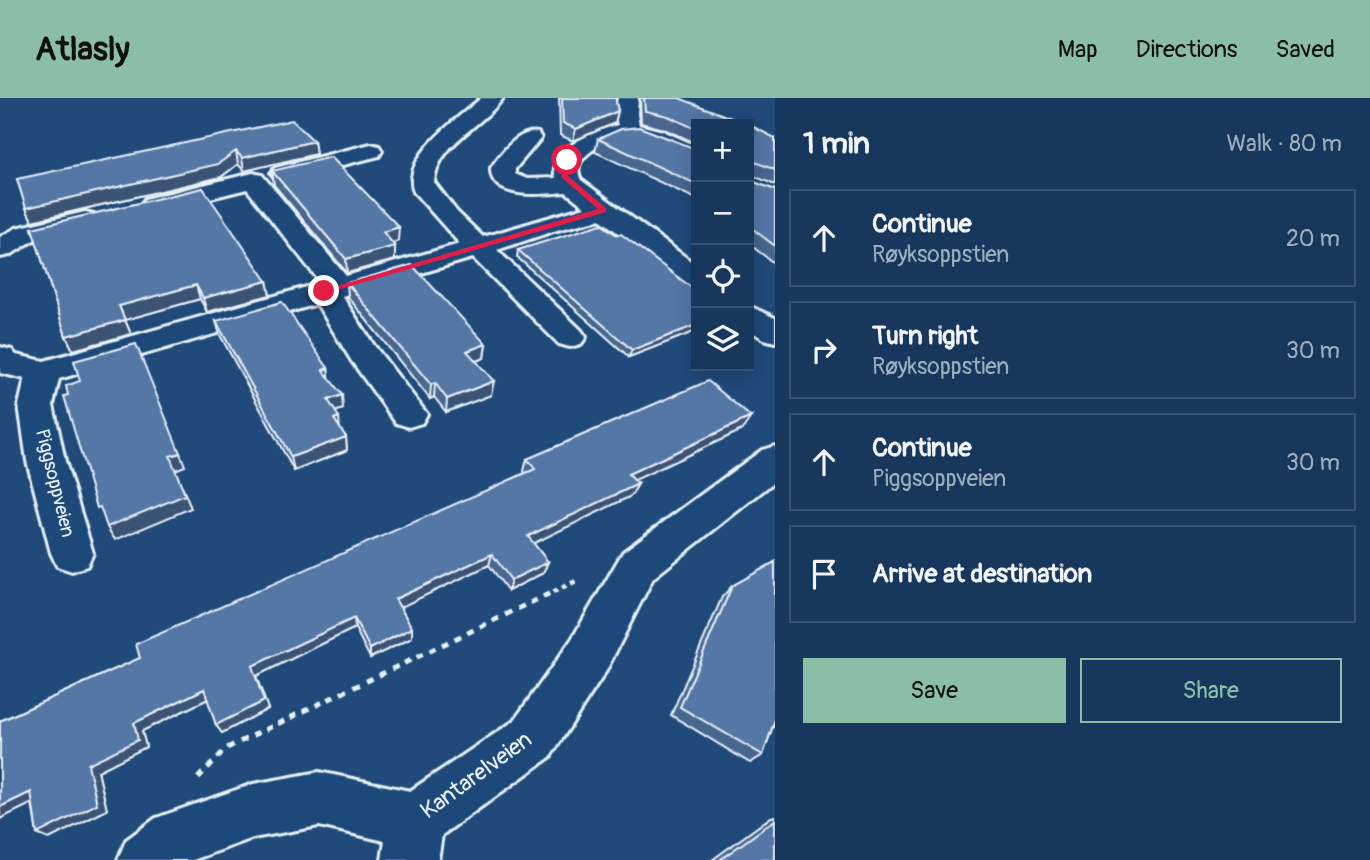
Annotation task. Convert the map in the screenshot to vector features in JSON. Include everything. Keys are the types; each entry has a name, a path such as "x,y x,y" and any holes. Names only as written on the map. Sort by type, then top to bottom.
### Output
{"street":[{"path":"628,98 625,107 630,130"},
{"path":"510,118 503,177 509,183 524,187 571,184"},
{"path":"510,118 436,150 423,172 422,182 436,205 477,248 570,337"},
{"path":"691,153 630,130 597,140 567,160 564,177 691,275"},
{"path":"132,209 371,151"},
{"path":"253,180 331,289 362,352 410,414"},
{"path":"0,358 6,363 44,372 477,248 548,224 604,210"},
{"path":"0,249 25,234 106,215"},
{"path":"754,319 775,332"},
{"name":"Piggsoppveien","path":"44,372 37,405 46,461 72,553"},
{"name":"Kantarelveien","path":"161,849 253,811 319,799 413,840 532,739 589,655 638,565 775,460"}],"path":[{"path":"161,849 202,770 227,748 577,581 638,565"}],"building":[{"path":"562,98 616,98 618,111 576,129 563,123"},
{"path":"644,98 679,98 734,119 691,119 691,127 668,116 645,111"},
{"path":"292,120 314,141 242,158 236,151 218,164 26,208 17,179"},
{"path":"639,127 691,147 691,182 598,139 621,129"},
{"path":"754,128 775,138 775,170 754,161"},
{"path":"331,157 399,227 383,232 395,246 346,259 272,171"},
{"path":"754,182 775,190 775,246 754,230"},
{"path":"203,188 267,281 203,298 196,285 119,306 125,320 66,336 32,228"},
{"path":"601,224 617,235 621,234 691,287 691,327 632,350 518,250"},
{"path":"412,265 486,344 467,351 494,381 447,399 435,383 431,385 347,283"},
{"path":"282,302 328,368 323,370 342,395 328,400 339,417 334,419 346,437 291,457 216,321"},
{"path":"136,344 180,453 170,456 185,495 107,527 100,507 97,508 64,396 68,395 66,386 80,381 74,361"},
{"path":"708,381 751,417 628,474 638,484 528,536 548,562 511,580 492,554 395,599 412,628 370,649 354,618 252,666 264,701 216,725 204,689 134,723 138,740 88,764 97,804 37,834 31,792 0,807 0,721 140,658 136,644 535,469 527,459"},
{"path":"775,562 775,719 763,755 680,707 732,586"},
{"path":"775,820 775,860 721,859"}],"route":[{"path":"324,291 477,248 548,224 604,210 564,177 567,160"}]}
